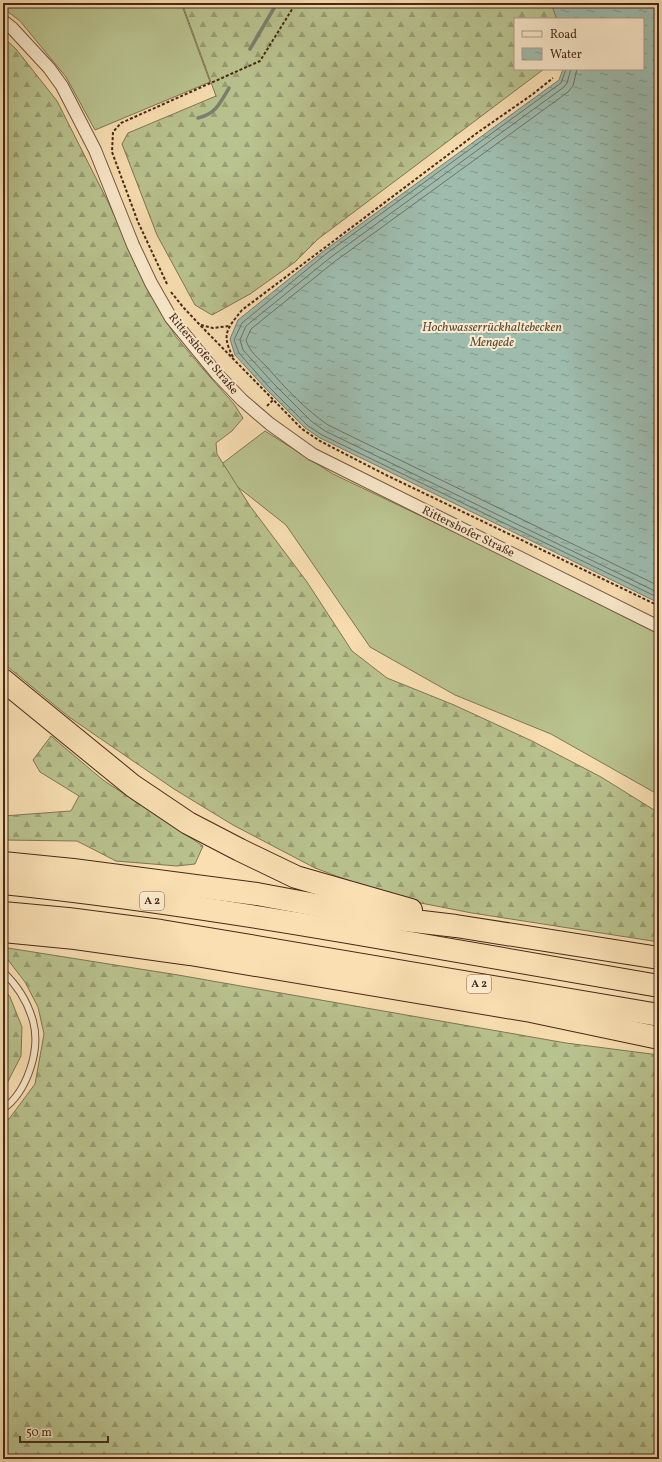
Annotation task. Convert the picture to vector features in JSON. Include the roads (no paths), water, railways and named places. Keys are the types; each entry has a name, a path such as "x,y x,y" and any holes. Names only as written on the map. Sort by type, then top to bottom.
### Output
{"highway":[{"path":"3,680 133,786 188,823 240,850 296,876 426,914 456,926"},
{"path":"3,863 73,870 257,894 380,917 456,926 657,957"},
{"name":"A 2","path":"3,883 69,890 300,924 659,986"},
{"name":"A 2","path":"3,913 68,919 161,931 659,1015"},
{"path":"3,931 75,938 190,954 531,1011 659,1038"}],"street":[{"name":"Rittershofer Straße","path":"3,20 49,68 62,86 99,158 134,245 171,318 217,374 242,400 270,424 312,454 659,627"}],"lane":[{"path":"3,972 21,993 33,1022 35,1043 31,1067 22,1089 8,1106 3,1109"}],"water":[{"name":"Hochwasserrückhaltebecken Mengede","path":"551,3 659,3 659,603 320,438 305,428 235,355 230,339 238,320 325,250 559,80 563,70 644,70 644,18 557,18"}],"waterway":[{"path":"250,49 277,3"},
{"path":"198,118 213,111 229,88"}]}
